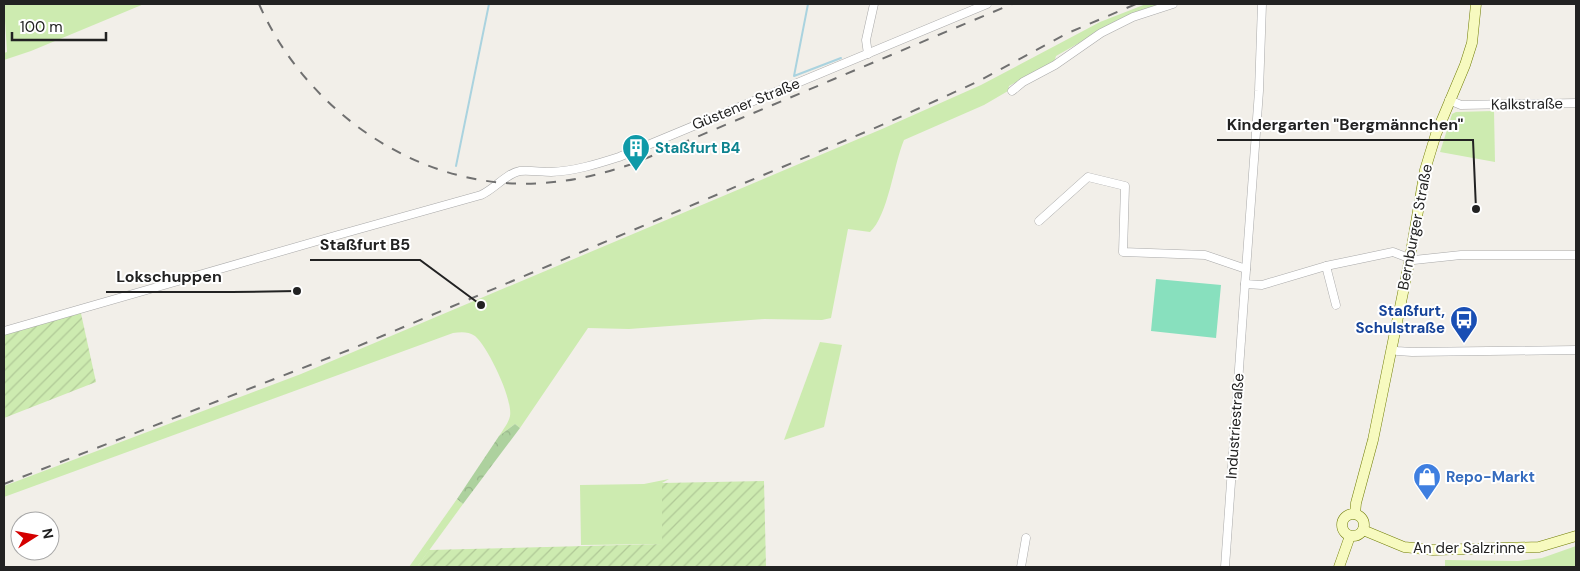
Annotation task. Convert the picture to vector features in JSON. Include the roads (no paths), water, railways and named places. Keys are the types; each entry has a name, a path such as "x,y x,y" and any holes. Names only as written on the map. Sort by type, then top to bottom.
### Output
{"main road":[{"name":"Bernburger Straße","path":"1355,514 1356,503 1373,440 1410,258 1425,170 1436,134 1465,65 1472,43 1476,4"},
{"path":"1355,514 1363,520 1363,530 1359,534 1350,536 1342,529 1342,522 1348,515 1355,514"},
{"name":"An der Salzrinne","path":"1363,530 1404,547 1441,550 1539,548 1576,536"},
{"path":"1339,567 1350,536"}],"street":[{"path":"868,54 866,40 874,4"},
{"name":"Güstener Straße","path":"4,331 338,234 482,196 511,174 521,172 552,172 595,165 619,157 987,4"},
{"path":"1012,91 1023,82 1055,64 1101,33 1134,17 1173,4"},
{"name":"Industriestraße","path":"1225,567 1258,91 1262,4"},
{"name":"Kalkstraße","path":"1449,100 1461,105 1576,103"},
{"path":"1039,221 1088,177 1125,186 1123,252 1205,255 1246,269"},
{"path":"1245,284 1262,285 1326,266 1393,252 1414,260 1461,255 1576,255"},
{"path":"1326,266 1336,304"},
{"path":"1391,348 1397,351 1412,352 1576,350"},
{"path":"1021,567 1026,538"}],"waterway":[{"path":"456,166 489,4"},
{"path":"808,4 794,76 841,58"}],"railway":[{"path":"259,4 280,43 307,79 338,111 374,138 413,159 454,174 498,182 543,183 590,176 635,163 1012,4"},
{"path":"4,484 349,350 889,122 979,81 1068,33 1136,4"}],"place":[{"name":"Staßfurt B4","path":"636,172"},
{"name":"Kindergarten \"Bergmännchen\"","path":"1476,209"},
{"name":"Lokschuppen","path":"297,291"},
{"name":"Staßfurt B5","path":"481,305"},
{"name":"Staßfurt, Schulstraße","path":"1464,344"},
{"name":"Repo-Markt","path":"1427,501"}]}
